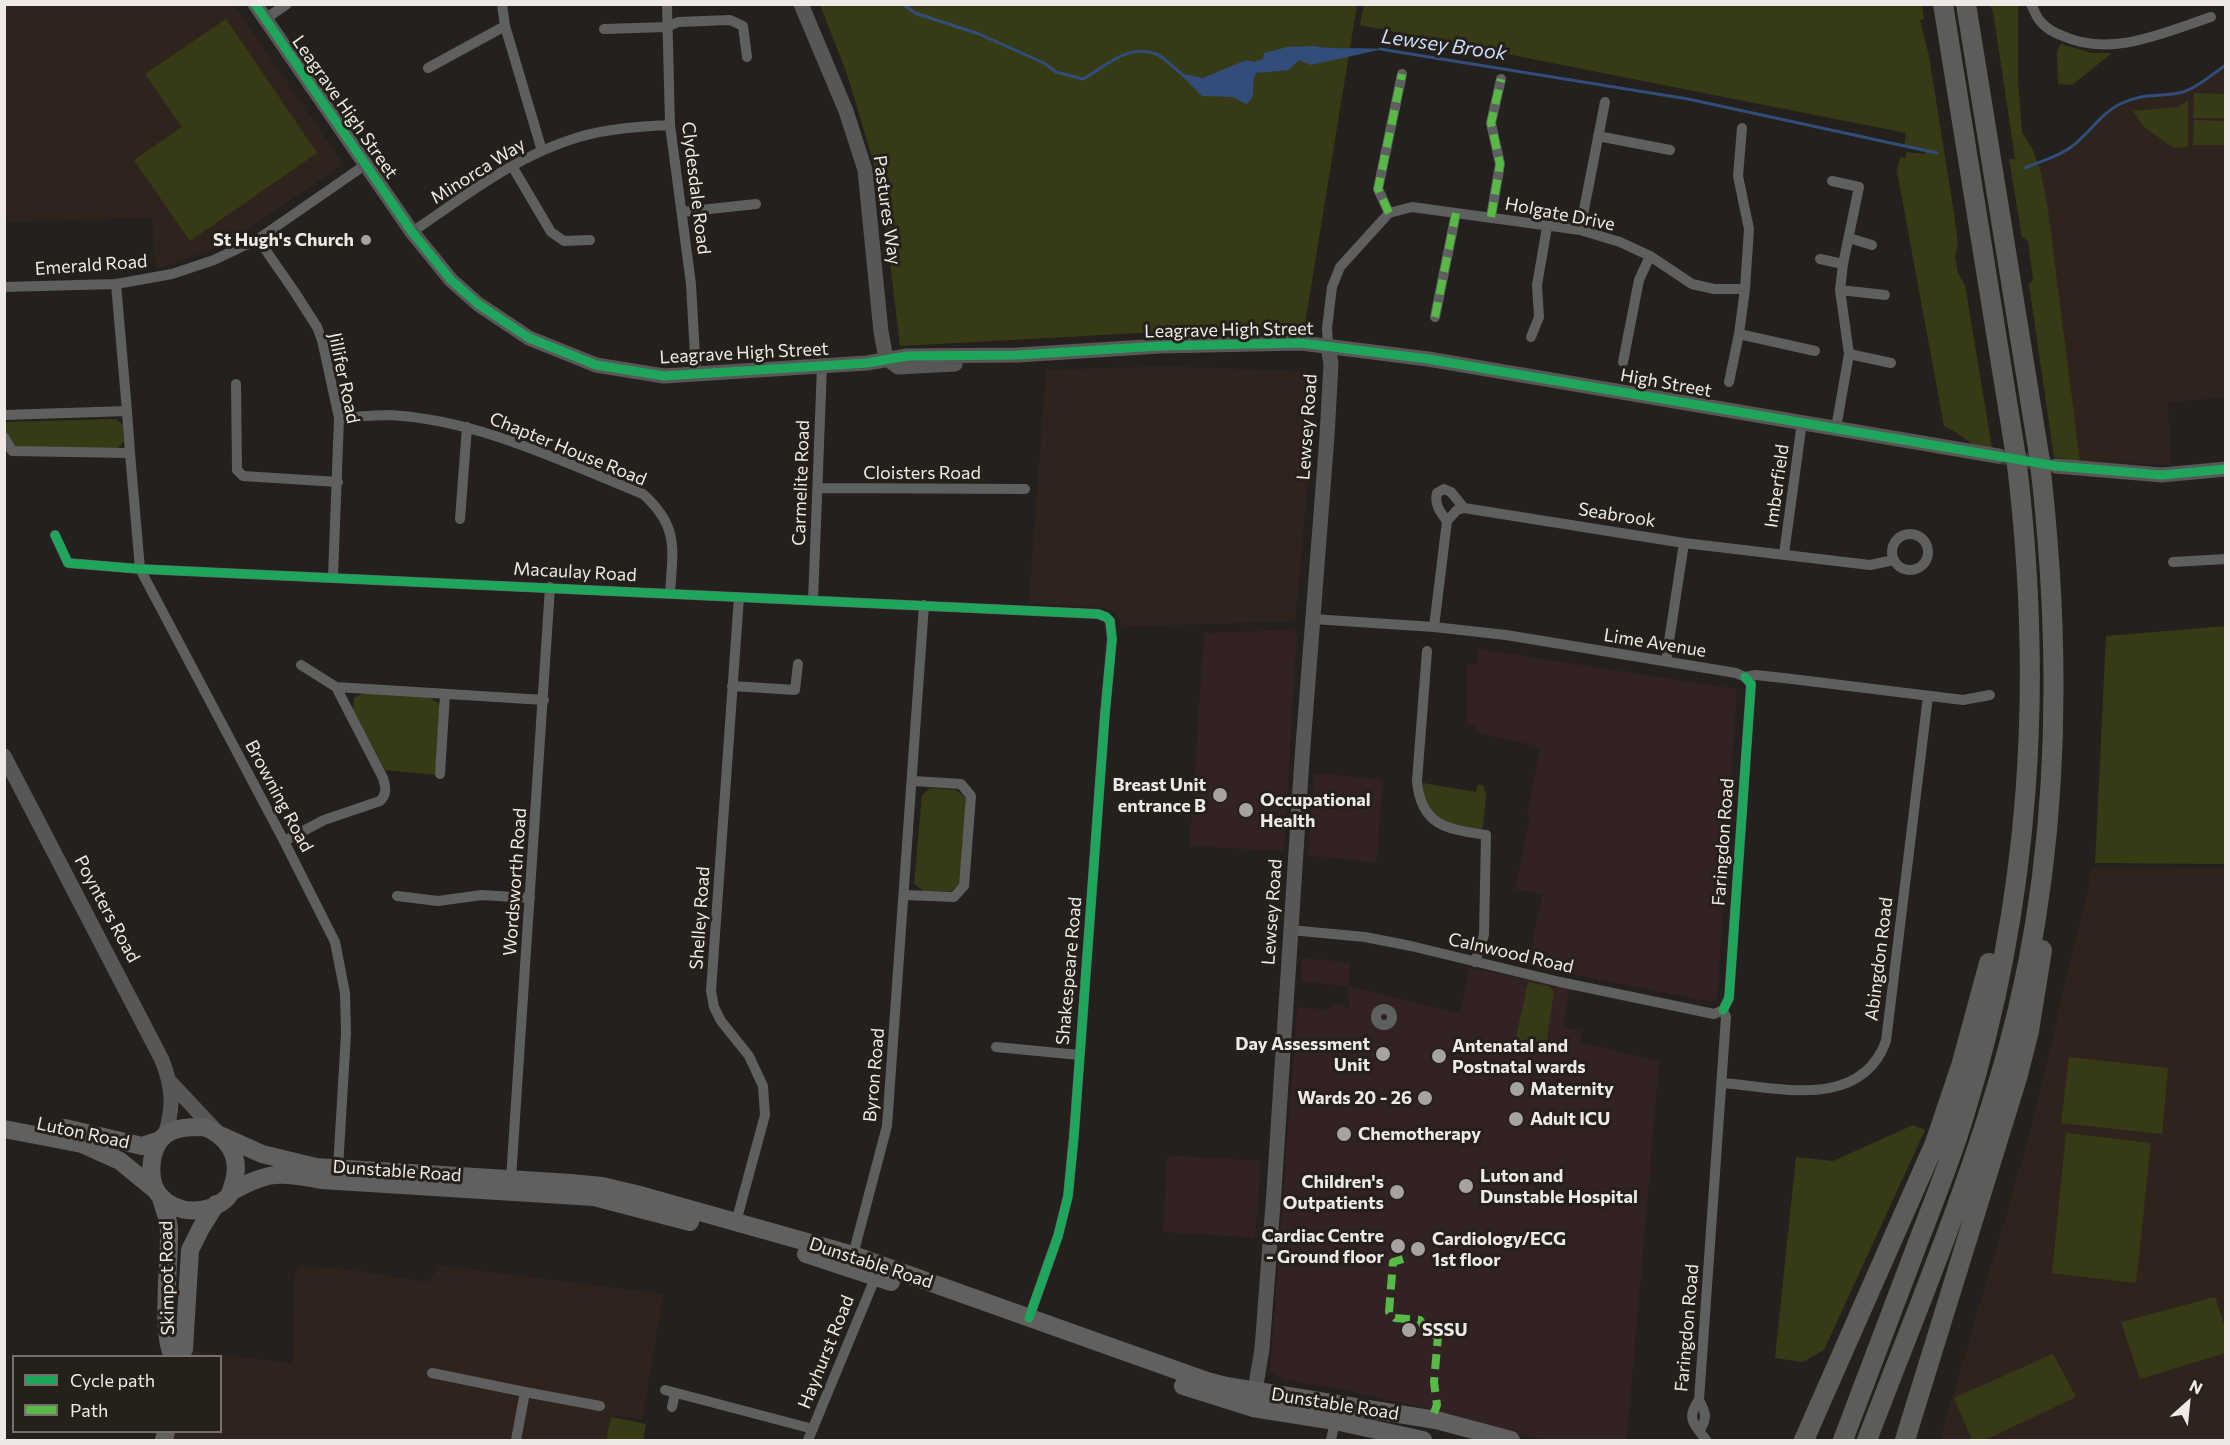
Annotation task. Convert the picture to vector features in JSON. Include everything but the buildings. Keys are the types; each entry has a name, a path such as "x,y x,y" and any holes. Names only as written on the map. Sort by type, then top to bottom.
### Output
{"highway":[{"path":"1843,1440 1964,1118 1985,1043 2008,931 2030,745 2030,597 2025,526 2013,434 1943,4"},
{"path":"1905,1440 2008,1109 2028,1031 2048,905 2054,676 2047,523 2037,444 1966,4"},
{"path":"1804,1440 1935,1143 1961,1066 1992,953 2025,802"},
{"path":"1867,1440 1958,1204 2008,1050 2034,936 2049,833"}],"main road":[{"name":"Luton Road","path":"4,1117 142,1146 163,1138"},
{"path":"193,1127 204,1127 219,1134 232,1151 236,1163 236,1176 231,1192 226,1198 202,1211 186,1210 174,1206 157,1193 151,1173 153,1161 163,1138 181,1129 193,1127"},
{"name":"Luton Road","path":"4,1129 82,1144 120,1161 157,1193"},
{"name":"Dunstable Road","path":"219,1134 271,1156 316,1167 602,1186 853,1255 1254,1399 1335,1421 1423,1440"},
{"name":"Dunstable Road","path":"231,1192 254,1179 271,1174 290,1174 321,1180 594,1197 776,1246 876,1276 1203,1393 1436,1420 1511,1440"},
{"name":"Skimpot Road","path":"157,1193 169,1228 167,1322 169,1348 172,1355"},
{"name":"Skimpot Road","path":"181,1355 184,1349 190,1250 216,1204"}],"street":[{"name":"Leagrave High Street","path":"255,4 412,232 451,280 478,304 529,338 596,365 664,376 867,363 907,356 1018,355 1176,345 1301,342 1328,346"},
{"path":"265,19 287,4"},
{"path":"502,4 505,26 542,151"},
{"name":"Clydesdale Road","path":"667,4 670,125 691,284 696,374"},
{"name":"Pastures Way","path":"801,4 846,111 865,170 881,332 886,358"},
{"path":"2031,4 2040,21 2052,31 2088,45 2120,44 2138,40 2211,17"},
{"path":"604,29 667,27 678,22 730,20 742,26 747,57"},
{"path":"428,68 505,26"},
{"path":"1328,346 1327,328 1332,287 1340,267 1389,213 1378,189 1402,74"},
{"path":"1491,217 1500,164 1491,123 1501,79"},
{"path":"1580,230 1605,102"},
{"name":"Minorca Way","path":"412,232 512,166 542,151 578,137 618,128 670,125"},
{"path":"1730,382 1740,334 1749,229 1738,176 1742,128"},
{"path":"1598,136 1670,150"},
{"name":"Emerald Road","path":"4,287 116,284 172,274 214,260 258,239 365,165"},
{"path":"512,166 551,231 564,241 590,240"},
{"path":"1832,181 1870,190"},
{"path":"1836,428 1849,354 1840,290 1858,187"},
{"path":"682,212 756,204"},
{"name":"Holgate Drive","path":"1389,213 1412,207 1580,230 1620,242 1650,256 1692,284 1714,289 1745,289"},
{"path":"1435,317 1456,213"},
{"path":"1531,337 1539,317 1537,285 1547,227"},
{"path":"1849,238 1872,245"},
{"name":"Jillifer Road","path":"258,239 316,327 322,340 339,418 333,577"},
{"path":"1623,362 1639,280 1650,256"},
{"path":"1820,259 1843,264"},
{"name":"Browning Road","path":"116,284 140,569 335,942 345,993 346,1034 338,1168"},
{"path":"1840,290 1885,295"},
{"path":"1740,334 1815,351"},
{"name":"High Street","path":"1328,346 1428,359 1998,456"},
{"name":"Lewsey Road","path":"1254,1399 1262,1349 1328,416 1331,364 1328,346"},
{"path":"1849,354 1891,363"},
{"name":"Carmelite Road","path":"813,601 822,366"},
{"path":"236,384 237,470 243,476 338,482"},
{"path":"4,415 127,411"},
{"name":"Chapter House Road","path":"339,418 388,415 428,419 496,435 643,494 659,508 669,528 673,543 670,593"},
{"name":"Imberfield","path":"1784,554 1802,422"},
{"path":"460,519 467,428"},
{"path":"4,437 12,451 130,453"},
{"path":"2056,466 2162,475 2226,469"},
{"name":"Cloisters Road","path":"818,489 1025,489"},
{"path":"1434,627 1446,521 1456,510 1464,508 1458,498 1444,489 1437,493 1436,498 1437,506 1446,521"},
{"name":"Seabrook","path":"1464,508 1684,543 1870,565 1894,560"},
{"name":"Macaulay Road","path":"55,535 68,563 140,569 1098,614 1110,621"},
{"path":"1666,661 1684,543"},
{"path":"2173,562 2226,559"},
{"name":"Wordsworth Road","path":"511,1179 550,587"},
{"name":"Shelley Road","path":"736,1222 765,1115 763,1086 749,1056 721,1022 714,1007 711,991 739,597"},
{"name":"Byron Road","path":"853,1255 887,1126 924,605"},
{"name":"Lime Avenue","path":"1313,619 1434,627 1506,635 1736,673 1744,677 1756,675 1963,700 1990,695"},
{"name":"Shakespeare Road","path":"1029,1318 1058,1236 1068,1196 1112,639 1110,621"},
{"path":"1426,651 1418,793 1425,808 1435,821 1446,828 1486,835 1484,935 1475,962"},
{"path":"732,686 795,690 798,664"},
{"path":"301,665 336,687 544,700"},
{"name":"Faringdon Road","path":"1703,1436 1692,1423 1692,1409 1699,1400 1723,1083 1726,1017 1723,1010 1729,998 1751,684 1744,677"},
{"path":"284,842 324,820 380,801 385,794 386,787 383,778 336,687"},
{"path":"440,774 445,694"},
{"name":"Abingdon Road","path":"1723,1083 1804,1090 1833,1089 1865,1073 1881,1055 1887,1030 1928,696"},
{"name":"Poynters Road","path":"4,756 145,1025 171,1083 219,1134"},
{"path":"905,895 954,897 964,886 971,796 961,784 913,782"},
{"path":"397,896 438,901 482,895 530,898"},
{"name":"Calnwood Road","path":"1290,930 1365,937 1560,982 1714,1014 1723,1010"},
{"path":"996,1047 1079,1055"},
{"name":"Poynters Road","path":"163,1138 172,1114 171,1083"},
{"name":"Hayhurst Road","path":"808,1440 876,1276"},
{"path":"432,1373 600,1406"},
{"path":"672,1407 670,1391 813,1429"},
{"path":"516,1440 525,1392"},
{"path":"1331,1440 1335,1421"}],"shaded area":[{"path":"4,5 234,5 343,164 224,245 156,269 152,218 5,222"},
{"path":"2225,66 2225,397 2168,403 2171,465 2080,461 2055,260 2039,166 2067,152 2103,117 2116,108 2137,99 2169,96 2189,91"},
{"path":"1168,366 1318,372 1295,621 1122,627 1120,618 1113,611 1105,608 1029,603 1046,370"},
{"path":"1292,630 1297,635 1284,851 1190,846 1204,633"},
{"path":"1478,649 1737,689 1717,998 1713,1002 1528,966 1542,895 1515,889 1530,816 1527,815 1540,747 1475,732 1476,725 1467,725 1467,664 1477,664"},
{"path":"1314,773 1383,780 1376,863 1308,855"},
{"path":"2093,867 2225,868 2225,1440 1940,1440 2030,1134"},
{"name":"Luton and Dunstable Hospital","path":"1302,958 1349,962 1349,986 1460,1014 1469,968 1570,988 1563,1027 1581,1031 1581,1043 1659,1061 1627,1440 1542,1440 1443,1412 1286,1380 1270,1372 1297,1007 1330,1010 1331,1004 1344,1005 1344,1008 1349,1008 1348,986 1301,982"},
{"path":"1167,1155 1261,1161 1255,1238 1163,1232"},
{"path":"437,1265 663,1294 642,1420 611,1415 606,1440 170,1440 172,1433 222,1433 222,1355 189,1355 191,1351 293,1363 295,1274 300,1267 338,1268 427,1282 437,1270"}],"green space":[{"path":"1364,4 1922,5 1924,19 1920,20 1929,56 1958,243 1955,257 1958,273 1965,285 1992,448 1976,447 1944,426 1897,171 1900,157 1906,158 1906,152 1925,154 1924,149 1904,147 1906,133 1360,25"},
{"path":"820,5 1357,5 1305,324 900,346 881,187 847,74"},
{"path":"1990,5 2018,5 2018,80 2022,132 2033,150 2040,169 2048,209 2080,461 2054,457 2029,285 2033,279 2028,241 2022,237 2009,159 2015,159 1993,11"},
{"path":"226,19 317,153 190,241 134,160 182,127 145,74"},
{"path":"2061,44 2091,53 2112,53 2072,85 2058,84 2057,51"},
{"path":"2194,93 2225,94 2225,118 2193,118"},
{"path":"2188,100 2188,147 2174,148 2144,127 2133,111 2178,107"},
{"path":"2194,120 2225,121 2225,145 2193,145"},
{"path":"116,419 123,425 124,441 118,448 15,447 5,429 6,422"},
{"path":"2225,626 2225,864 2095,863 2106,636"},
{"path":"364,693 429,697 441,705 435,775 385,770 353,710 354,698"},
{"path":"1423,783 1476,792 1478,784 1483,786 1486,794 1483,828 1479,830 1462,827 1436,817 1429,806"},
{"path":"930,788 956,790 966,798 960,883 952,891 924,891 914,884 922,795"},
{"path":"1528,982 1549,986 1554,992 1545,1052 1539,1053 1514,1047"},
{"path":"2069,1057 2168,1068 2162,1134 2061,1123"},
{"path":"1913,1125 1925,1130 1824,1350 1803,1362 1775,1358 1796,1157 1833,1161"},
{"path":"2066,1133 2151,1143 2136,1283 2052,1273"},
{"path":"2215,1297 2225,1328 2225,1353 2140,1379 2121,1322"},
{"path":"2053,1354 2076,1397 1985,1440 1972,1440 1954,1398"},
{"path":"611,1417 646,1424 643,1440 606,1440"}],"water":[{"path":"1287,47 1383,49 1311,65 1299,60 1289,70 1256,73 1252,98 1246,104 1233,97 1202,96 1179,73 1203,78 1246,60 1254,62 1263,59 1264,53"}],"waterway":[{"name":"Lewsey Brook","path":"903,4 915,13 979,34 1044,63 1056,72 1083,79 1117,58 1146,51 1166,60 1182,74"},
{"name":"Lewsey Brook","path":"1380,49 1688,99 1937,153"},
{"name":"Lewsey Brook","path":"2025,168 2066,150 2106,113 2120,104 2137,98 2175,94 2189,90 2226,65"}],"tunnel":[{"path":"1998,456 2050,465"}],"marked path":[{"path":"1389,213 1378,189 1402,74"},
{"path":"1491,217 1500,164 1491,123 1501,79"},
{"path":"1435,317 1456,213"},
{"path":"1403,1259 1393,1262 1389,1312 1395,1318 1420,1320 1427,1332 1438,1336 1434,1382 1437,1405 1434,1413"}],"cycle path":[{"path":"255,4 412,232 451,280 478,304 529,338 596,365 664,376 867,363 907,356 1018,355 1160,346 1301,343 1428,359 2056,466 2162,475 2226,469"},
{"path":"55,535 68,563 140,569 1098,614 1106,617 1110,621 1112,639 1068,1196 1058,1236 1029,1318"},
{"path":"1723,1010 1729,998 1751,684 1745,677"}],"place":[{"name":"St Hugh's Church","path":"366,240"},
{"name":"Breast Unit entrance B","path":"1220,795"},
{"name":"Occupational Health","path":"1246,810"},
{"name":"Day Assessment Unit","path":"1383,1054"},
{"name":"Antenatal and Postnatal wards","path":"1439,1056"},
{"name":"Maternity","path":"1517,1089"},
{"name":"Wards 20 - 26","path":"1425,1098"},
{"name":"Adult ICU","path":"1516,1119"},
{"name":"Chemotherapy","path":"1344,1134"},
{"name":"Luton and Dunstable Hospital","path":"1466,1186"},
{"name":"Children's Outpatients","path":"1397,1192"},
{"name":"Cardiac Centre - Ground floor","path":"1398,1246"},
{"name":"Cardiology/ECG 1st floor","path":"1418,1249"},
{"name":"SSSU","path":"1409,1330"}]}
